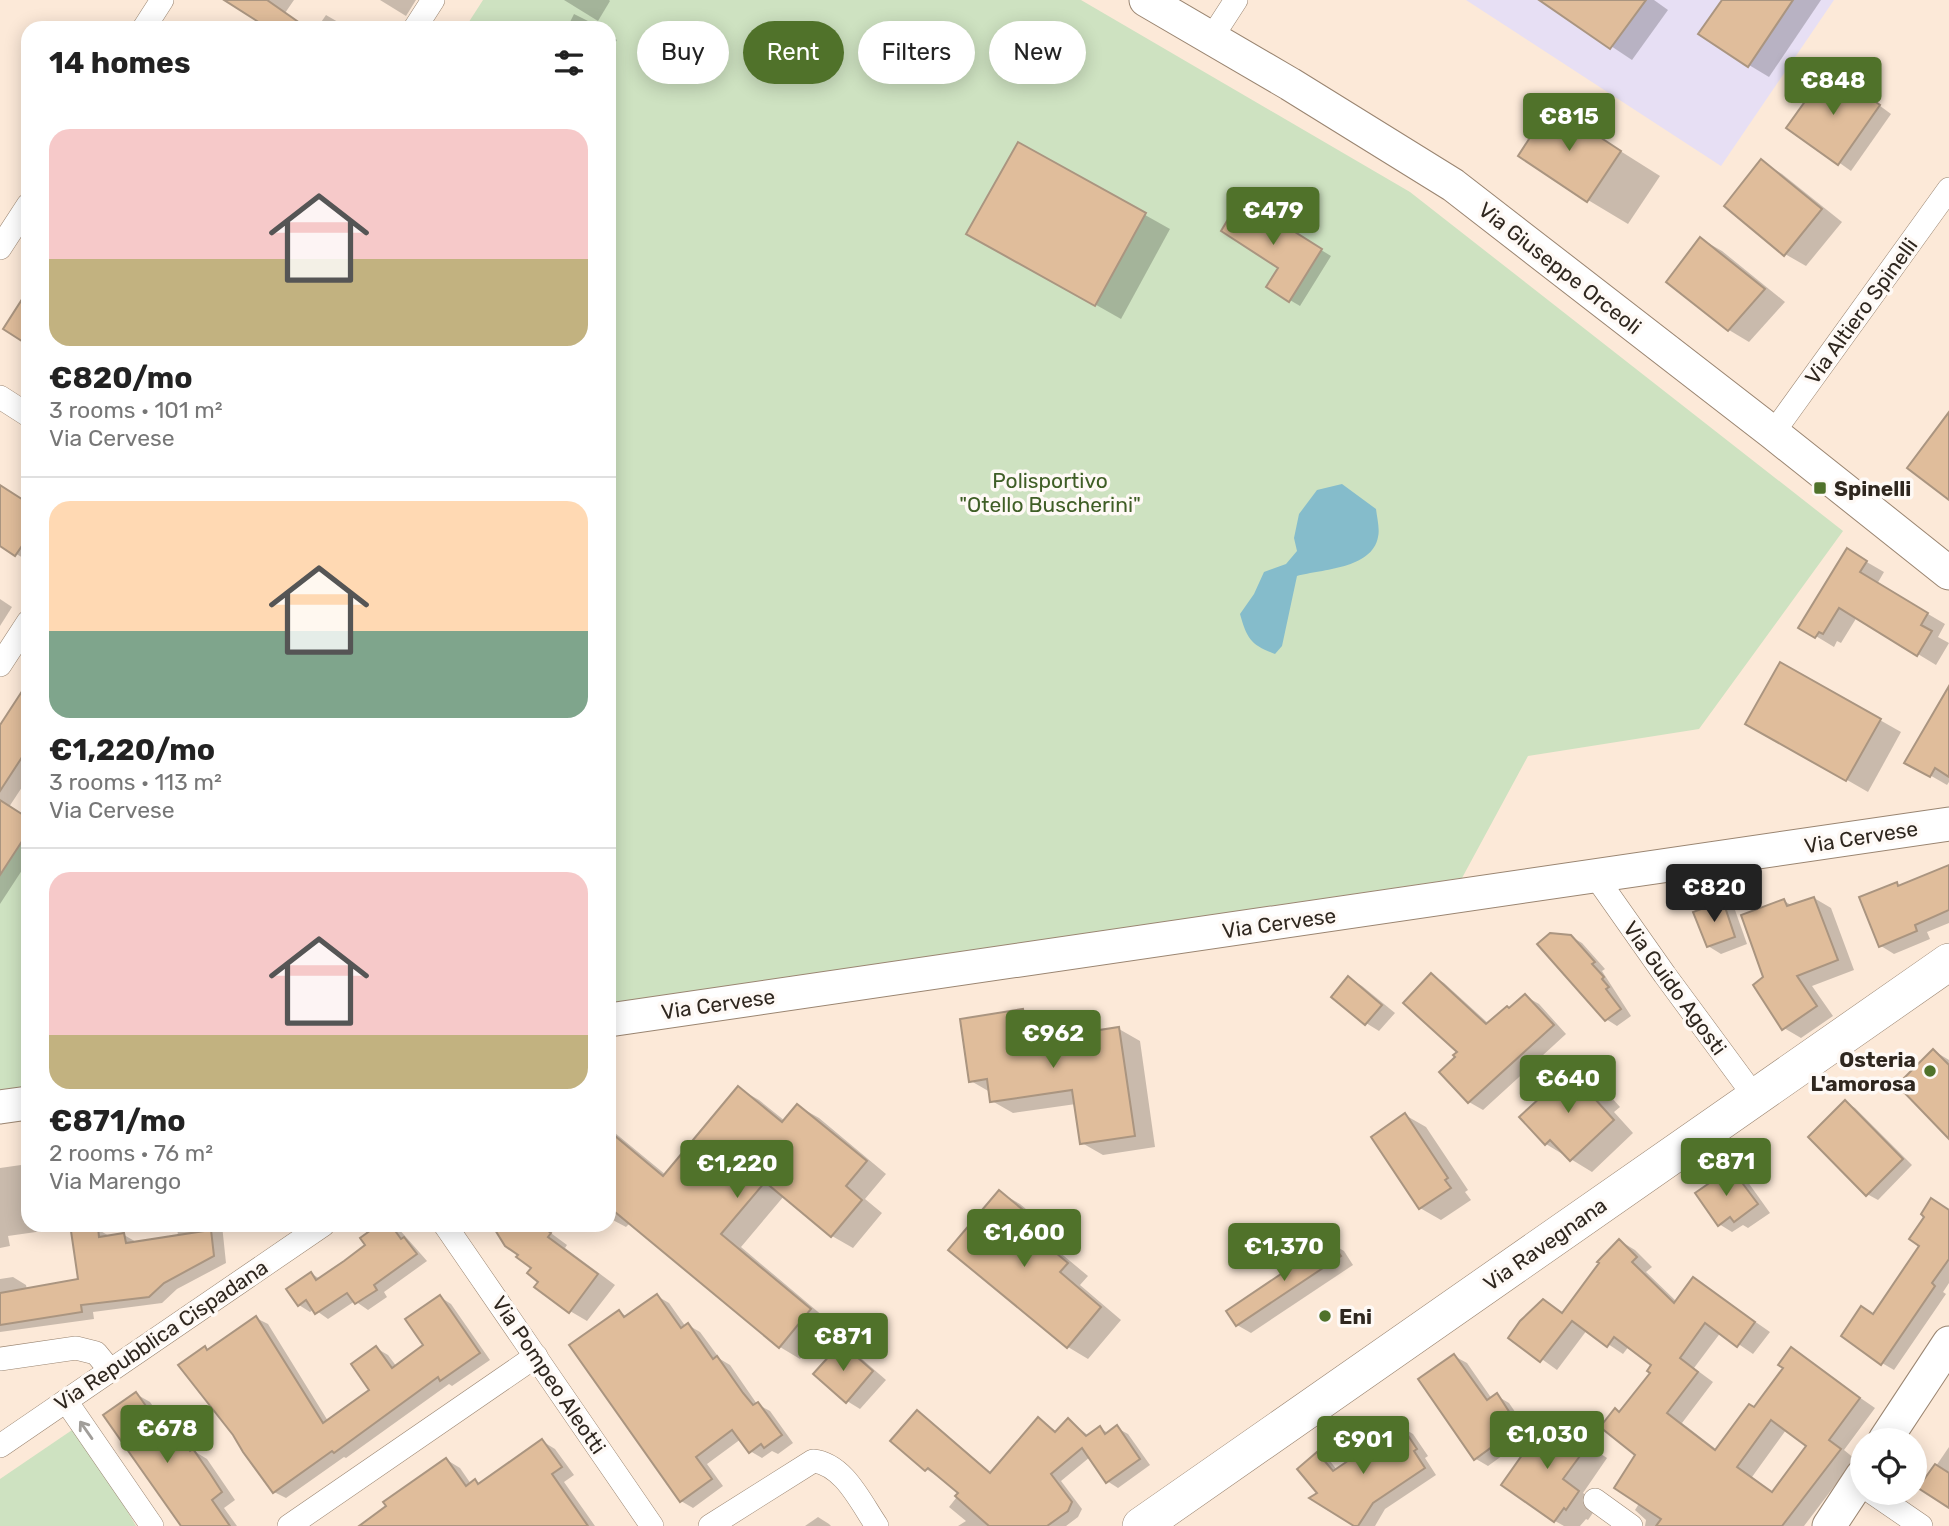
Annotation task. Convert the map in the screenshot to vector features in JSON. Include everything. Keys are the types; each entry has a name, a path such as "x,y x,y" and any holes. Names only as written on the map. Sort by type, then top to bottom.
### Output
{"main road":[{"name":"Via Giuseppe Orceoli","path":"1146,0 1212,37 1453,185 1949,573"},
{"name":"Via Cervese","path":"616,1019 1949,824"},
{"name":"Via Ravegnana","path":"1141,1526 1949,962"},
{"path":"0,1107 21,1104"},
{"path":"1893,1428 1949,1343"},
{"path":"1829,1526 1850,1501"}],"street":[{"path":"148,21 162,0"},
{"path":"420,21 433,0"},
{"path":"1212,37 1236,0"},
{"name":"Via Altiero Spinelli","path":"1773,433 1949,190"},
{"path":"0,248 21,216"},
{"path":"0,397 21,410"},
{"path":"0,665 21,633"},
{"name":"Via Guido Agosti","path":"1597,877 1664,975 1755,1097"},
{"name":"Via Repubblica Cispadana","path":"0,1446 313,1232"},
{"name":"Via Pompeo Aleotti","path":"450,1232 652,1526"},
{"path":"0,1359 76,1348 96,1353 110,1370"},
{"path":"289,1526 536,1356"},
{"path":"66,1401 152,1526"},
{"path":"710,1526 813,1461 826,1462 840,1473 877,1526"},
{"path":"1595,1500 1631,1526"},
{"path":"1892,1505 1921,1526"}],"shaded area":[{"path":"1466,0 1834,0 1721,166"}],"green space":[{"name":"Polisportivo \"Otello Buscherini\"","path":"483,0 1081,0 1410,192 1843,531 1699,729 1528,756 1462,878 616,1003 616,21 470,21"},
{"path":"21,840 21,1090 0,1093 0,872"},
{"path":"78,1426 136,1526 0,1526 0,1479"}],"water":[{"path":"1342,484 1376,509 1379,534 1374,548 1366,556 1345,566 1297,576 1282,646 1275,654 1267,651 1251,640 1240,614 1254,594 1264,572 1286,564 1297,551 1294,538 1299,514 1317,490"}],"building":[{"path":"224,0 267,0 297,21 257,21"},
{"path":"1539,0 1646,0 1610,49"},
{"path":"1722,0 1793,0 1748,67 1698,34"},
{"path":"1829,68 1880,105 1838,165 1786,128"},
{"path":"1551,105 1621,151 1587,202 1518,156"},
{"path":"1018,142 1146,213 1095,306 966,234"},
{"path":"1761,159 1822,209 1784,256 1724,206"},
{"path":"1241,198 1322,249 1289,302 1266,287 1278,268 1221,231"},
{"path":"1700,237 1765,289 1728,331 1666,282"},
{"path":"21,301 21,341 3,329"},
{"path":"1949,412 1949,500 1907,468"},
{"path":"0,485 21,498 21,547 15,556 0,546"},
{"path":"1847,548 1867,561 1860,572 1928,613 1921,625 1932,631 1917,656 1839,608 1823,634 1819,632 1815,638 1798,628"},
{"path":"1780,662 1881,719 1846,781 1745,724"},
{"path":"1949,686 1949,777 1935,768 1930,777 1904,763"},
{"path":"21,693 21,759 0,791 0,725"},
{"path":"0,800 21,814 21,843 0,875"},
{"path":"1949,865 1949,910 1915,925 1917,931 1879,947 1859,897 1897,882 1898,886"},
{"path":"1814,897 1838,960 1797,976 1817,1006 1782,1030 1753,985 1763,977 1741,915 1784,899 1787,906"},
{"path":"1723,901 1735,937 1707,947 1693,912"},
{"path":"1550,933 1571,935 1595,962 1592,964 1604,977 1602,979 1609,987 1606,989 1621,1009 1605,1021 1537,944"},
{"path":"1431,973 1486,1024 1525,994 1554,1025 1468,1103 1439,1072 1457,1052 1403,1003"},
{"path":"1348,976 1382,1005 1365,1025 1331,997"},
{"path":"1023,1009 1028,1041 1119,1027 1135,1136 1080,1144 1072,1090 990,1102 987,1079 969,1082 960,1019"},
{"path":"1933,1049 1949,1065 1949,1139 1897,1085"},
{"path":"1575,1066 1600,1094 1595,1099 1614,1120 1570,1161 1550,1140 1545,1145 1519,1117"},
{"path":"738,1086 782,1122 797,1104 867,1161 846,1186 862,1200 831,1237 765,1182 721,1234 811,1309 779,1348 616,1213 616,1137 663,1176"},
{"path":"1845,1100 1903,1159 1866,1196 1808,1137"},
{"path":"1405,1113 1448,1178 1445,1180 1451,1188 1419,1209 1371,1137"},
{"path":"1731,1168 1758,1204 1734,1222 1730,1217 1718,1226 1695,1193"},
{"path":"999,1190 1040,1224 1032,1233 1068,1263 1060,1272 1101,1307 1067,1348 948,1250"},
{"path":"1931,1198 1949,1210 1949,1259 1932,1283 1935,1286 1881,1365 1841,1336 1861,1306 1873,1314 1919,1246 1909,1239 1924,1217 1921,1214"},
{"path":"71,1232 98,1232 99,1237 124,1233 126,1243 211,1232 214,1256 164,1283 149,1297 81,1305 82,1312 0,1325 0,1293 78,1279"},
{"path":"368,1232 396,1232 401,1239 404,1237 417,1254 374,1285 377,1290 355,1304 347,1293 315,1314 306,1300 298,1306 286,1289 311,1272 316,1280 344,1261 365,1245 360,1238"},
{"path":"496,1232 550,1232 548,1237 598,1274 569,1313 534,1287 538,1282 527,1273 531,1268 505,1246"},
{"path":"1619,1239 1637,1257 1632,1262 1674,1303 1693,1277 1755,1322 1737,1347 1705,1323 1680,1358 1698,1372 1667,1413 1715,1450 1749,1404 1754,1407 1783,1368 1778,1365 1791,1347 1860,1398 1829,1440 1841,1449 1782,1526 1656,1526 1661,1519 1614,1488 1635,1455 1600,1427 1615,1408 1619,1412 1650,1373 1647,1371 1651,1365 1614,1337 1607,1347 1572,1321 1540,1362 1508,1338 1520,1321 1543,1299 1562,1313 1599,1263 1597,1262","holes":["1771,1420 1806,1446 1772,1492 1737,1467"]},
{"path":"1330,1241 1341,1256 1236,1326 1226,1311"},
{"path":"657,1294 681,1328 688,1323 713,1359 717,1356 743,1393 753,1405 758,1402 782,1435 764,1448 761,1444 749,1453 732,1430 696,1457 712,1479 680,1502 569,1345 619,1310 624,1317"},
{"path":"440,1295 480,1353 440,1381 438,1377 334,1453 332,1451 273,1493 233,1435 178,1365 205,1346 207,1350 256,1316 323,1423 369,1390 351,1364 376,1346 392,1368 423,1345 405,1319"},
{"path":"841,1343 873,1371 846,1403 813,1374"},
{"path":"1454,1354 1487,1400 1497,1393 1519,1427 1474,1460 1418,1379"},
{"path":"136,1392 176,1448 184,1443 190,1451 193,1449 222,1492 212,1500 230,1526 181,1526 138,1465 103,1415"},
{"path":"917,1410 990,1473 1038,1417 1055,1432 1068,1418 1086,1436 1100,1426 1105,1434 1117,1425 1140,1459 1106,1483 1082,1448 1051,1474 1072,1502 1068,1511 1047,1526 989,1526 955,1496 958,1493 928,1468 925,1471 890,1441"},
{"path":"1546,1421 1558,1429 1561,1426 1588,1445 1563,1479 1579,1491 1554,1522 1501,1485"},
{"path":"1401,1425 1417,1449 1414,1451 1425,1468 1373,1503 1358,1526 1309,1498 1317,1493 1297,1469 1317,1452 1333,1471"},
{"path":"542,1439 562,1467 552,1474 588,1526 359,1526 386,1506 383,1502 446,1458 466,1486 475,1479 478,1484"},
{"path":"1935,1464 1949,1473 1949,1508 1927,1494 1927,1475"}],"place":[{"name":"Spinelli","path":"1820,488"},
{"name":"Osteria L'amorosa","path":"1930,1071"},
{"name":"Eni","path":"1325,1316"}]}
